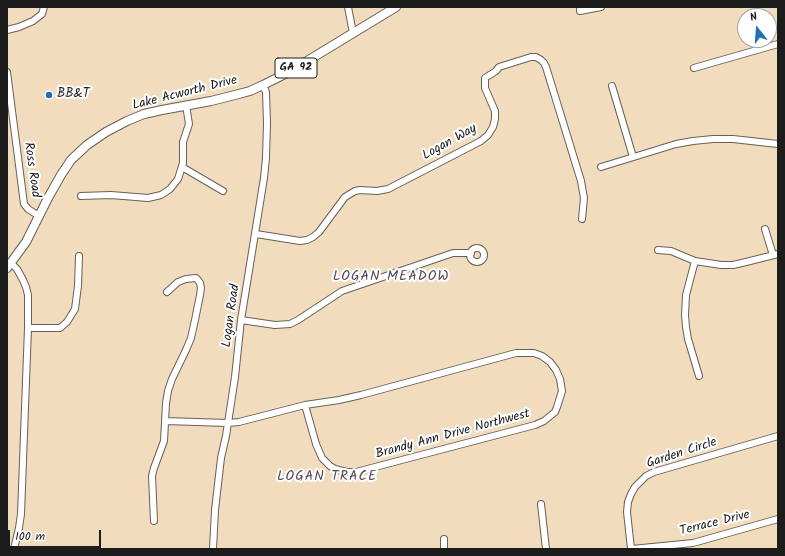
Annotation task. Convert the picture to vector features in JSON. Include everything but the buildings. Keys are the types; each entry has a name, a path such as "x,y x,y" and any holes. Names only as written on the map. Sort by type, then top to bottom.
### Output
{"main road":[{"name":"Lake Acworth Drive","path":"9,265 26,242 48,198 71,160 87,145 106,132 144,114 212,101 250,91 289,72 396,7"}],"street":[{"path":"7,30 33,21 42,14 44,7"},
{"path":"348,7 354,33"},
{"path":"580,7 580,11 601,7"},
{"path":"694,68 778,44"},
{"name":"Logan Way","path":"256,234 307,240 319,232 345,197 355,191 377,191 388,189 481,141 493,127 495,119 494,111 485,88 485,78 496,71 499,67 531,57 536,57 541,60 546,67 581,181 584,198 582,219"},
{"name":"Ross Road","path":"7,72 24,204 28,209 39,216"},
{"name":"Logan Road","path":"213,549 215,510 221,458 228,423 241,320 264,178 267,116 266,92 263,85"},
{"path":"612,86 633,156"},
{"path":"81,196 111,195 148,198 161,195 170,189 178,179 182,167 183,142 189,124 186,105"},
{"path":"600,167 633,156 676,144 693,141 733,139 778,144"},
{"path":"182,167 223,191"},
{"path":"658,250 671,251 695,261 721,265 733,265 758,260 775,254 765,228"},
{"path":"241,320 275,326 290,324 342,291 453,253 471,252"},
{"path":"28,328 60,328 67,322 75,309 78,286 79,256"},
{"path":"695,261 686,295 685,315 688,339 699,376"},
{"path":"9,265 17,269 26,286 28,295 21,514 14,549"},
{"path":"154,521 152,476 164,441 168,391 191,338 201,288 196,278 186,279 178,282 167,292"},
{"name":"Brandy Ann Drive Northwest","path":"165,421 239,422 305,405 361,395 516,353 534,353 542,356 550,362 560,379 562,391 555,412 544,421 535,425 356,472 347,472 335,469 322,458 316,444 305,405"},
{"name":"Garden Circle","path":"632,549 627,512 628,502 635,487 646,476 654,472 778,436"},
{"path":"541,504 546,549"},
{"name":"Terrace Drive","path":"632,549 692,543 778,519"},
{"path":"444,539 444,549"}],"place":[{"name":"BB&T","path":"49,95"}],"district":[{"name":"LOGAN MEADOW","path":"391,278"},
{"name":"LOGAN TRACE","path":"327,478"}]}
